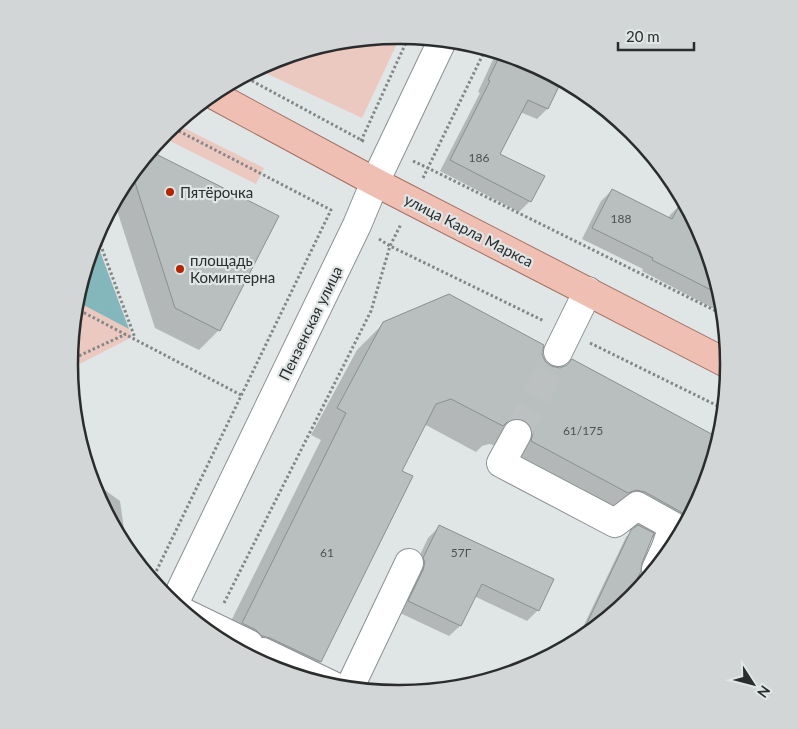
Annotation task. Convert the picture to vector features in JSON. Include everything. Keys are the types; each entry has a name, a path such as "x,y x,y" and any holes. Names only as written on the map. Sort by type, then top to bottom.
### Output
{"main road":[{"name":"улица Карла Маркса","path":"220,98 375,182 720,360"}],"street":[{"name":"Пензенская улица","path":"178,596 357,225 375,182 440,46"},
{"path":"563,342 588,291"},
{"path":"517,434 501,464 615,523 636,506 673,526 670,536"},
{"path":"352,682 409,563"},
{"path":"221,631 290,666"}],"path":[{"path":"362,141 405,44"},
{"path":"214,626 371,311 390,246 483,55"},
{"path":"251,80 362,141 428,168 715,311"},
{"path":"179,131 331,210 390,246 563,342 717,406"},
{"path":"155,573 331,210"},
{"path":"101,246 135,339"},
{"path":"83,312 241,394"},
{"path":"78,356 126,334"}],"shaded area":[{"path":"397,44 362,118 266,73 296,61 336,50 357,46"},
{"path":"183,128 264,168 256,184 169,141"},
{"path":"100,250 132,337 78,365 84,302"}],"water":[{"path":"100,250 129,329 84,305 89,281"}],"building":[{"path":"498,60 522,68 559,87 548,109 528,100 500,154 545,176 531,202 450,160 490,81 488,80"},
{"path":"157,154 279,216 220,331 175,308 135,182"},
{"path":"612,189 672,219 679,207 703,261 711,290 652,260 653,258 592,228"},
{"path":"449,294 544,345 542,354 545,361 551,366 560,368 567,365 572,359 712,434 703,468 683,514 645,492 636,490 628,493 531,441 533,433 531,426 524,420 516,418 509,420 503,426 451,399 436,404 402,471 413,476 321,662 262,636 256,630 242,623 346,413 337,408 383,322"},
{"path":"439,525 554,579 539,611 482,584 461,626 408,601 423,570 425,562 423,558"},
{"path":"638,525 654,533 642,563 641,571 637,579 626,591 586,624 631,530"}],"tunnel":[{"path":"517,434 558,352"}],"place":[{"name":"Пятёрочка","path":"170,192"},
{"name":"площадь Коминтерна","path":"180,269"}]}
